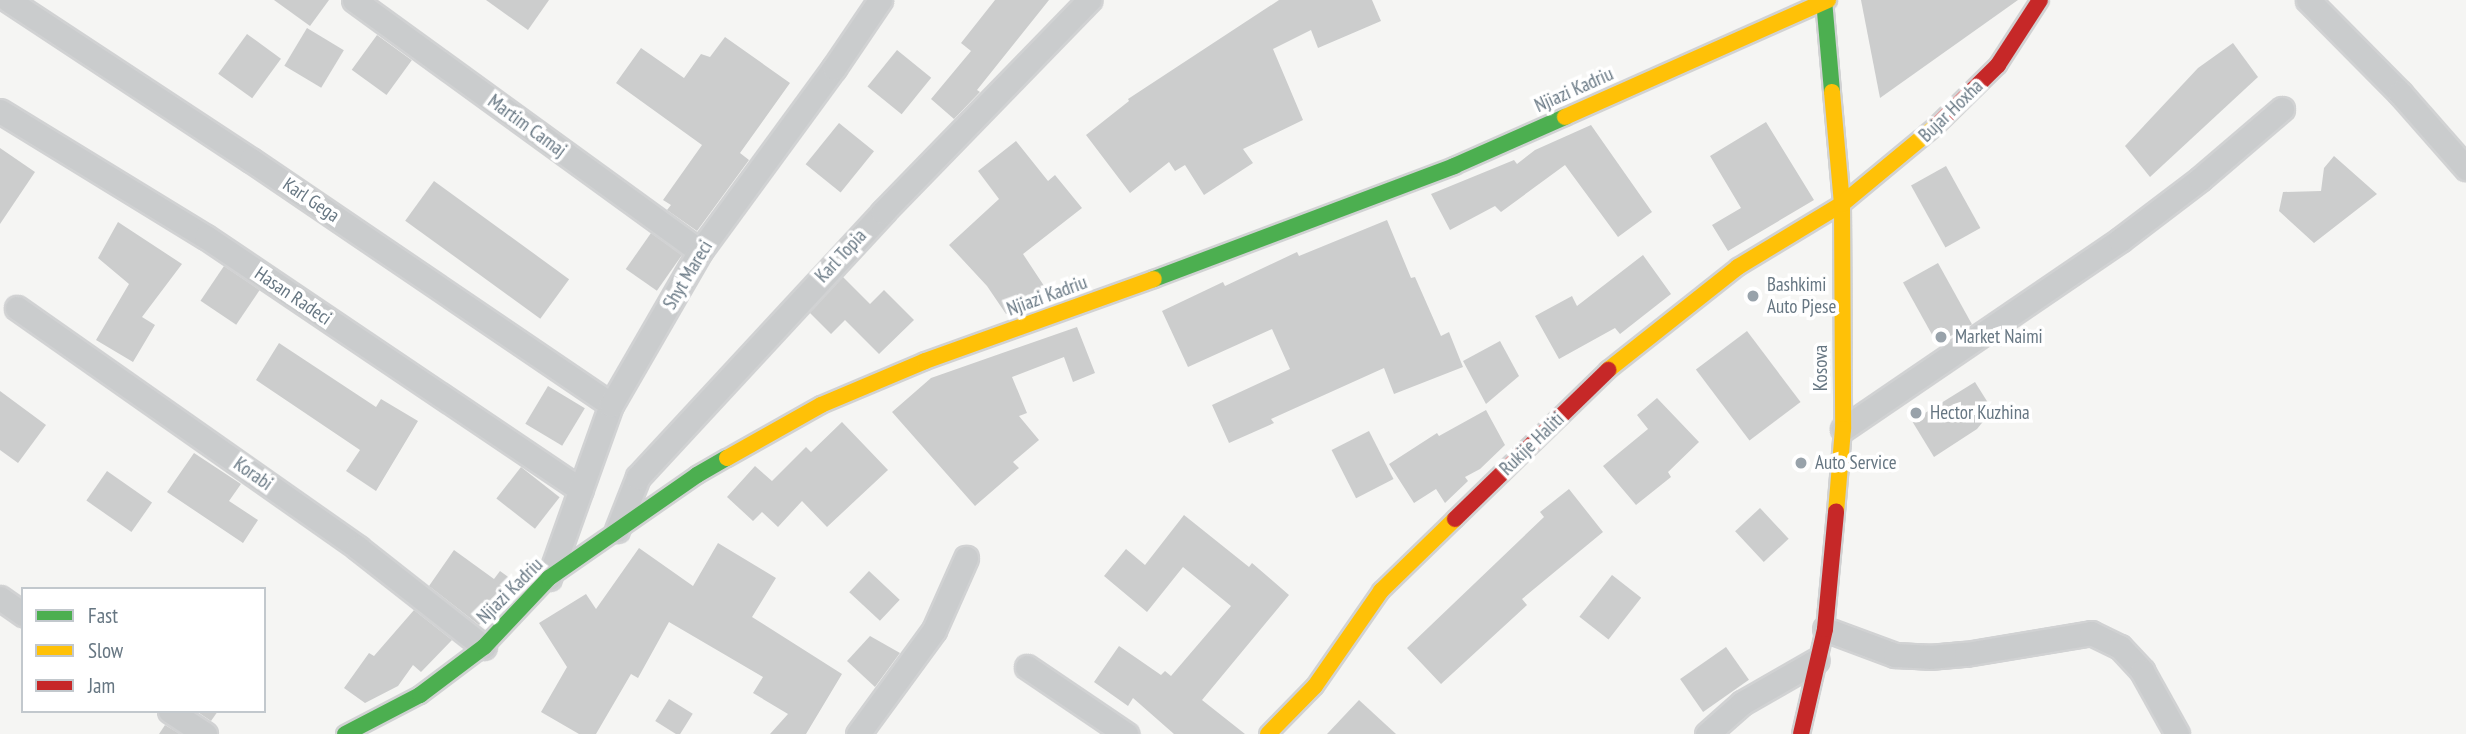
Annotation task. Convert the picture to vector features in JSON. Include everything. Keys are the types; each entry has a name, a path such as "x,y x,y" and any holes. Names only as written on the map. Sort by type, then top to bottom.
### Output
{"street":[{"name":"Karl Gega","path":"8,0 251,160 611,405"},
{"name":"Martim Camaj","path":"354,0 700,251"},
{"name":"Shyt Mareci","path":"549,578 611,405 700,251 880,0"},
{"name":"Karl Topia","path":"617,530 638,477 883,212 1089,0"},
{"name":"Bujar Hoxha","path":"1842,204 1918,143 1965,100 1998,65 2040,0"},
{"path":"2308,0 2400,93 2466,168"},
{"name":"Njiazi Kadriu","path":"345,734 420,695 484,647 549,578 697,474 821,405 925,361 1039,322 1454,166 1826,1"},
{"name":"Kosova","path":"1801,734 1825,629 1843,429 1842,204 1826,1"},
{"path":"1843,429 2120,240 2200,179 2282,109"},
{"name":"Hasan Radeci","path":"0,111 206,237 581,490"},
{"name":"Rukije Haliti","path":"1268,734 1315,686 1381,591 1622,357 1738,267 1842,204"},
{"name":"Korabi","path":"18,308 358,548 484,647"},
{"path":"858,734 934,630 966,558"},
{"path":"0,598 21,613"},
{"path":"1825,629 1895,655 1929,657 1966,654 2091,633 2120,647 2142,671 2177,734"},
{"path":"1707,734 1742,703 1817,660"},
{"path":"1027,667 1126,734"},
{"path":"173,713 205,734"}],"building":[{"path":"274,0 329,0 310,26"},
{"path":"486,0 549,0 528,30"},
{"path":"995,0 1049,0 977,90 980,92 954,119 931,99 971,51 961,43"},
{"path":"1279,0 1372,0 1381,21 1318,48 1311,30 1273,49 1303,120 1243,149 1253,163 1204,195 1185,165 1175,171 1169,162 1130,193 1086,135 1129,101 1128,99"},
{"path":"1861,0 2018,0 1880,98"},
{"path":"307,28 344,50 321,88 284,66"},
{"path":"247,34 281,59 252,98 218,74"},
{"path":"377,35 412,60 387,95 352,70"},
{"path":"725,37 790,83 740,153 749,160 697,231 667,210 671,205 663,200 702,145 616,83 641,48 684,78 701,54 710,57"},
{"path":"2233,43 2258,77 2150,177 2125,146 2198,68"},
{"path":"897,50 931,78 902,114 867,87"},
{"path":"1766,122 1814,200 1728,251 1712,225 1741,208 1710,156"},
{"path":"839,123 874,151 841,193 806,164"},
{"path":"1591,125 1652,212 1618,237 1565,165 1501,212 1495,206 1450,230 1431,194 1514,160 1517,164 1535,150"},
{"path":"1016,141 1048,181 1055,175 1082,208 1023,254 1052,298 1006,314 987,286 949,245 999,199 978,171"},
{"path":"0,148 35,172 0,224"},
{"path":"2334,156 2377,194 2314,243 2279,211 2283,192 2321,191 2324,168"},
{"path":"1946,166 1980,228 1945,247 1911,185"},
{"path":"434,181 569,279 540,319 405,221"},
{"path":"1387,220 1411,278 1415,277 1441,336 1449,332 1463,367 1394,394 1384,368 1271,419 1274,423 1229,443 1212,405 1290,369 1272,329 1188,367 1162,311 1223,282 1225,286 1297,252 1299,256"},
{"path":"118,222 182,264 142,317 155,325 133,362 96,340 129,284 98,258"},
{"path":"651,233 682,255 657,291 626,269"},
{"path":"1643,255 1671,294 1620,334 1615,328 1559,359 1535,316 1572,296 1577,306"},
{"path":"1938,263 1972,324 1937,344 1903,282"},
{"path":"224,266 260,290 236,325 201,301"},
{"path":"842,276 870,304 884,290 914,320 879,354 845,320 831,334 809,312"},
{"path":"1077,327 1095,373 1073,382 1064,357 1012,377 1027,413 1019,416 1039,440 1013,462 1019,468 975,506 892,412 931,378"},
{"path":"1747,331 1801,402 1749,441 1696,370"},
{"path":"1500,341 1519,376 1486,404 1463,361"},
{"path":"279,343 376,407 381,399 418,421 376,491 346,471 360,450 256,380"},
{"path":"1975,382 1990,406 1986,418 1977,429 1934,457 1912,421"},
{"path":"548,386 585,408 562,446 525,424"},
{"path":"0,391 46,425 18,463 0,450"},
{"path":"1657,398 1699,442 1668,472 1671,477 1636,505 1603,466 1648,429 1637,415"},
{"path":"1486,410 1505,445 1480,469 1465,477 1468,481 1445,503 1436,489 1414,503 1389,464 1437,433 1439,436"},
{"path":"842,422 888,470 827,527 802,501 778,527 762,512 753,521 727,497 755,466 772,481 806,447 811,452"},
{"path":"1369,431 1394,479 1356,498 1332,450"},
{"path":"194,453 241,484 229,501 258,520 243,543 167,492"},
{"path":"521,467 560,497 535,529 496,499"},
{"path":"107,471 152,503 131,532 86,500"},
{"path":"1569,489 1603,532 1522,599 1527,605 1441,684 1407,648 1544,517 1540,512"},
{"path":"1760,508 1789,539 1764,562 1735,531"},
{"path":"1184,515 1249,567 1252,563 1289,595 1202,700 1245,734 1174,734 1133,698 1128,706 1094,682 1119,646 1161,675 1165,671 1171,676 1231,606 1183,567 1147,612 1104,576 1126,549 1145,565"},
{"path":"718,543 776,578 752,617 842,674 806,734 770,734 788,714 753,693 763,677 669,622 638,678 631,674 596,734 579,734 541,712 567,667 539,623 586,594 596,609 639,548 693,586"},
{"path":"454,550 494,579 500,571 518,584 479,625 429,586"},
{"path":"869,571 900,600 880,621 849,592"},
{"path":"1612,575 1641,598 1609,640 1579,617"},
{"path":"414,610 452,640 421,672 413,665 398,686 365,703 344,688 369,653 374,656"},
{"path":"870,636 900,653 875,687 847,661"},
{"path":"1726,647 1749,680 1703,712 1680,679"},
{"path":"669,699 693,714 680,734 655,721"},
{"path":"1359,700 1396,734 1327,734"},
{"path":"199,713 217,713 211,721"},
{"path":"165,725 180,734 159,734"}],"traffic: fast":[{"path":"1824,0 1832,92"},
{"path":"1154,279 1454,166 1565,117"},
{"path":"345,734 420,695 484,647 549,578 697,475 727,458"}],"traffic: slow":[{"path":"1565,117 1828,0"},
{"path":"1832,92 1842,204 1843,429 1836,512"},
{"path":"1608,370 1738,267 1842,204 1937,125"},
{"path":"727,458 821,405 925,361 1154,279"},
{"path":"1268,734 1315,686 1381,591 1455,519"}],"traffic: jam":[{"path":"1937,125 1998,65 2040,0"},
{"path":"1455,519 1608,370"},
{"path":"1801,734 1825,629 1836,512"}],"place":[{"name":"Bashkimi Auto Pjese","path":"1753,296"},
{"name":"Market Naimi","path":"1941,337"},
{"name":"Hector Kuzhina","path":"1916,413"},
{"name":"Auto Service","path":"1801,463"}]}
